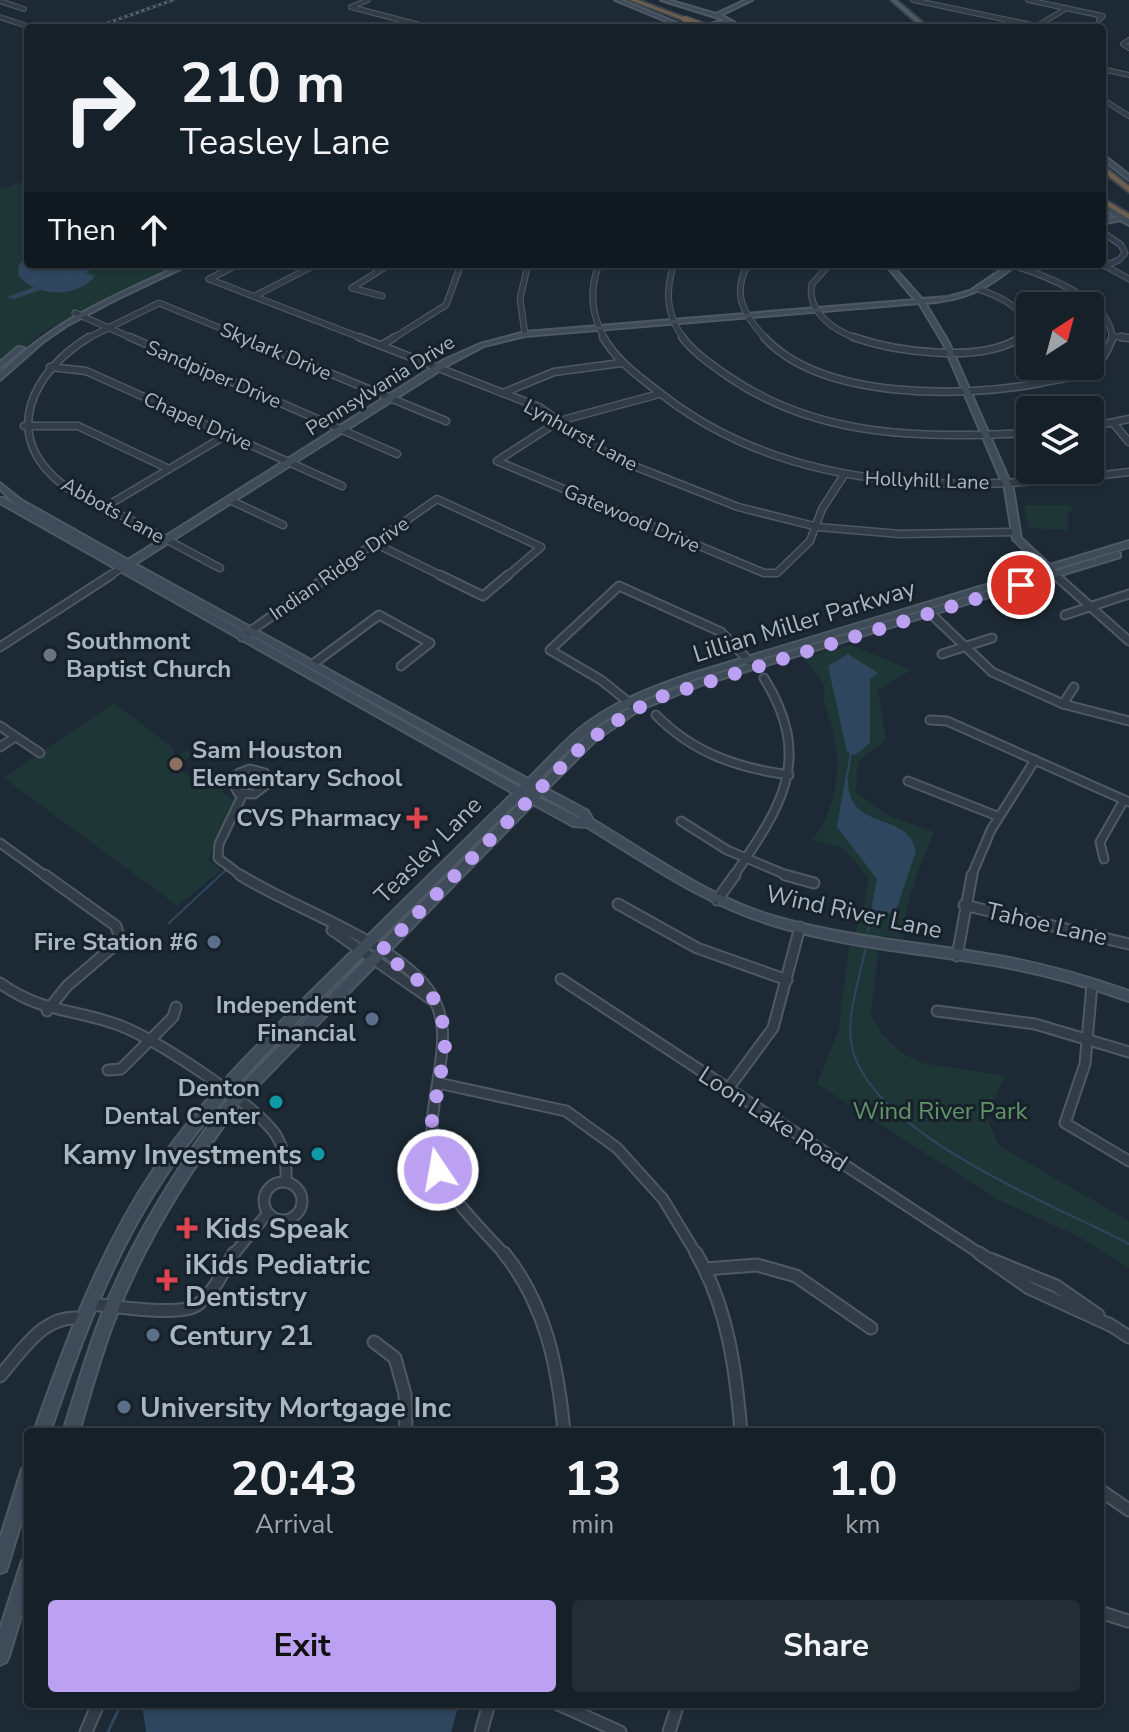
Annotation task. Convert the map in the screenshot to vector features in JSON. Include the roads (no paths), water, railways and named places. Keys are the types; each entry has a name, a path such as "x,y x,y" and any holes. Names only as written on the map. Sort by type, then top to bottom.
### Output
{"highway":[{"path":"619,0 636,8"},
{"path":"633,0 706,24"},
{"path":"643,0 687,18"},
{"path":"1106,171 1129,191"},
{"path":"1106,177 1129,191"},
{"path":"1106,195 1129,209"},
{"path":"1106,203 1127,220"}],"main road":[{"path":"663,0 734,23"},
{"path":"696,24 756,0"},
{"path":"893,0 921,24"},
{"path":"901,0 930,24"},
{"path":"636,8 673,23 688,23 706,16 705,13"},
{"path":"710,24 719,21 734,23"},
{"path":"1106,159 1129,178"},
{"path":"1106,208 1127,220"},
{"path":"1106,222 1127,220"},
{"path":"0,378 34,345 78,315 170,268"},
{"path":"0,366 41,333 179,268"},
{"path":"891,268 921,302 950,353 1006,483 1013,504 1014,532 1022,546 1052,572"},
{"name":"Pennsylvania Drive","path":"124,567 437,368 477,347 525,334 958,297 978,289 1007,268"},
{"name":"Teasley Lane","path":"0,485 24,505 124,567"},
{"name":"Teasley Lane","path":"0,500 247,633 530,792"},
{"name":"Lillian Miller Parkway","path":"751,662 930,613 1129,544"},
{"name":"Lillian Miller Parkway","path":"530,792 582,732 654,690 1129,552"},
{"name":"Teasley Lane","path":"247,633 313,664 356,694"},
{"name":"Teasley Lane","path":"44,1428 113,1255 158,1175 222,1090 365,946 530,792"},
{"name":"Teasley Lane","path":"72,1428 113,1305 179,1175 235,1100 530,792"},
{"name":"Wind River Lane","path":"530,792 584,814 589,823 675,878 717,900 800,927 1092,984 1129,996"},
{"path":"0,1565 24,1488"},
{"path":"0,1656 24,1580"}],"street":[{"path":"368,0 351,7 416,24"},
{"path":"913,0 1021,24"},
{"path":"1021,4 1028,0 1100,18"},
{"path":"0,1 24,9"},
{"path":"1040,24 1067,8"},
{"path":"0,17 24,25"},
{"path":"1128,48 1123,44 1129,40"},
{"path":"1106,70 1129,75"},
{"path":"1106,102 1129,116"},
{"path":"1106,235 1121,245 1125,253 1119,260 1106,264"},
{"path":"1106,267 1129,279"},
{"name":"Lynhurst Lane","path":"231,268 209,279 539,407 595,447 634,466 738,507 818,527 900,534 1014,532"},
{"path":"255,296 309,268"},
{"path":"382,296 352,288 384,268"},
{"path":"382,345 446,305 460,268"},
{"path":"525,334 520,315 519,289 527,268"},
{"name":"Hollyhill Lane","path":"598,268 593,289 594,311 608,347 621,363 700,423 743,445 798,464 844,475 902,483 1072,481 1129,472"},
{"path":"672,268 666,295 680,337 699,356 753,395 793,413 847,428 884,434 927,437 1016,434"},
{"path":"746,268 737,286 740,304 755,330 776,349 825,373 893,389 968,393 1027,387 1082,373 1105,357 1113,336 1103,316 1082,299 1022,268"},
{"path":"826,268 813,280 810,292 816,310 835,327 867,343 907,351 950,353 1002,347 1020,339 1027,329 1028,322 1024,315 1012,304 978,289"},
{"name":"Skylark Drive","path":"107,328 159,303 446,421"},
{"name":"Sandpiper Drive","path":"78,315 397,454"},
{"path":"107,328 79,343 50,367 29,396 24,426 78,426 169,469"},
{"path":"1113,336 1129,338"},
{"path":"503,393 554,372 621,363"},
{"name":"Chapel Drive","path":"50,367 86,371 342,486"},
{"path":"559,421 659,394"},
{"path":"1104,425 1129,419"},
{"name":"Gatewood Drive","path":"559,421 497,461 764,573 777,573 810,541 818,527"},
{"path":"1114,424 1129,442"},
{"name":"Abbots Lane","path":"24,426 33,454 46,471 73,491 220,568"},
{"path":"105,507 228,434"},
{"path":"818,527 822,509 844,475"},
{"name":"Indian Ridge Drive","path":"247,633 374,543 437,499 541,547 483,596 374,543"},
{"path":"230,500 283,525"},
{"name":"Pennsylvania Drive","path":"0,647 124,567"},
{"path":"1052,572 1129,641"},
{"path":"633,705 601,680 550,650 619,586 721,632 751,662"},
{"path":"1065,615 1129,594"},
{"path":"930,613 992,672 1063,704 1129,721"},
{"path":"313,664 379,615 430,643 401,666"},
{"path":"942,654 992,638"},
{"path":"717,900 771,817 789,775 792,746 788,723 777,695 764,678"},
{"path":"1063,704 1074,687"},
{"path":"656,715 666,726 729,764 789,775"},
{"path":"930,720 947,721 1126,801 1100,842 1104,859"},
{"path":"0,726 40,753"},
{"path":"0,747 15,737"},
{"path":"957,956 957,934 982,843 1035,760"},
{"path":"250,769 265,773 268,781 263,788 254,794 243,794 234,790 235,777 250,769"},
{"path":"908,781 997,816"},
{"path":"243,794 219,844 218,858 275,896 299,906 302,912 365,946 422,996 432,1000 440,1014 445,1038 429,1137 438,1170 514,1266 537,1310 556,1364 564,1428"},
{"path":"681,821 716,844 798,880 814,883"},
{"path":"0,843 116,926 118,931 115,945 67,986 47,1011"},
{"path":"618,904 697,948 787,980"},
{"name":"Tahoe Lane","path":"964,905 1129,944"},
{"path":"728,1089 773,1028 800,927"},
{"name":"Loon Lake Road","path":"561,979 1029,1289 1110,1325 1129,1337"},
{"path":"0,983 23,1001 47,1011 121,1025 151,1040 266,1123 278,1137 288,1161 286,1182"},
{"path":"1092,984 1085,1064 1067,1108 1065,1123 1129,1161"},
{"path":"108,1070 121,1069 173,1017 176,1007"},
{"path":"937,1011 958,1012 1087,1038 1129,1052"},
{"path":"438,1083 566,1111 584,1121 617,1148 663,1199 705,1269 722,1317 736,1371 741,1428"},
{"path":"286,1182 299,1187 303,1194 299,1210 279,1220 267,1214 263,1205 267,1192 286,1182"},
{"path":"91,1304 180,1310 196,1306 212,1290 241,1242 267,1214"},
{"path":"705,1269 757,1265 796,1276 871,1328"},
{"path":"0,1376 51,1322 77,1315 85,1319"},
{"path":"374,1342 395,1358 405,1394 406,1428"},
{"path":"1104,1493 1129,1510"},
{"path":"1104,1613 1128,1621"},
{"path":"86,1732 96,1708"},
{"path":"481,1732 488,1708"},
{"path":"567,1708 620,1732"},
{"path":"669,1732 677,1708"}],"water":[{"path":"24,258 24,268 81,268 78,271 95,276 78,289 45,291 35,288 18,275 19,265"},
{"path":"848,654 878,673 870,679 870,743 855,755 847,752 828,666"},
{"path":"845,780 858,808 902,830 911,839 916,851 896,910 873,923 869,921 877,879 837,827"},
{"path":"143,1708 458,1708 451,1732 146,1732"}],"waterway":[{"path":"11,297 89,268"},
{"path":"846,781 851,753"},
{"path":"169,923 228,868"},
{"path":"868,931 870,922"},
{"path":"865,950 850,1035 866,1079 893,1109 928,1137 970,1164 1129,1244"},
{"path":"108,1732 119,1708"}],"railway":[{"path":"105,24 173,0"}],"place":[{"name":"Southmont Baptist Church","path":"50,655"},
{"name":"Sam Houston Elementary School","path":"176,764"},
{"name":"CVS Pharmacy","path":"417,818"},
{"name":"Fire Station #6","path":"214,942"},
{"name":"Independent Financial","path":"372,1019"},
{"name":"Denton Dental Center","path":"276,1102"},
{"name":"Kamy Investments","path":"318,1154"},
{"name":"Kids Speak","path":"187,1228"},
{"name":"iKids Pediatric Dentistry","path":"167,1280"},
{"name":"Century 21","path":"153,1335"},
{"name":"University Mortgage Inc","path":"124,1407"}],"park label":[{"name":"Wind River Park","path":"940,1111"}]}
